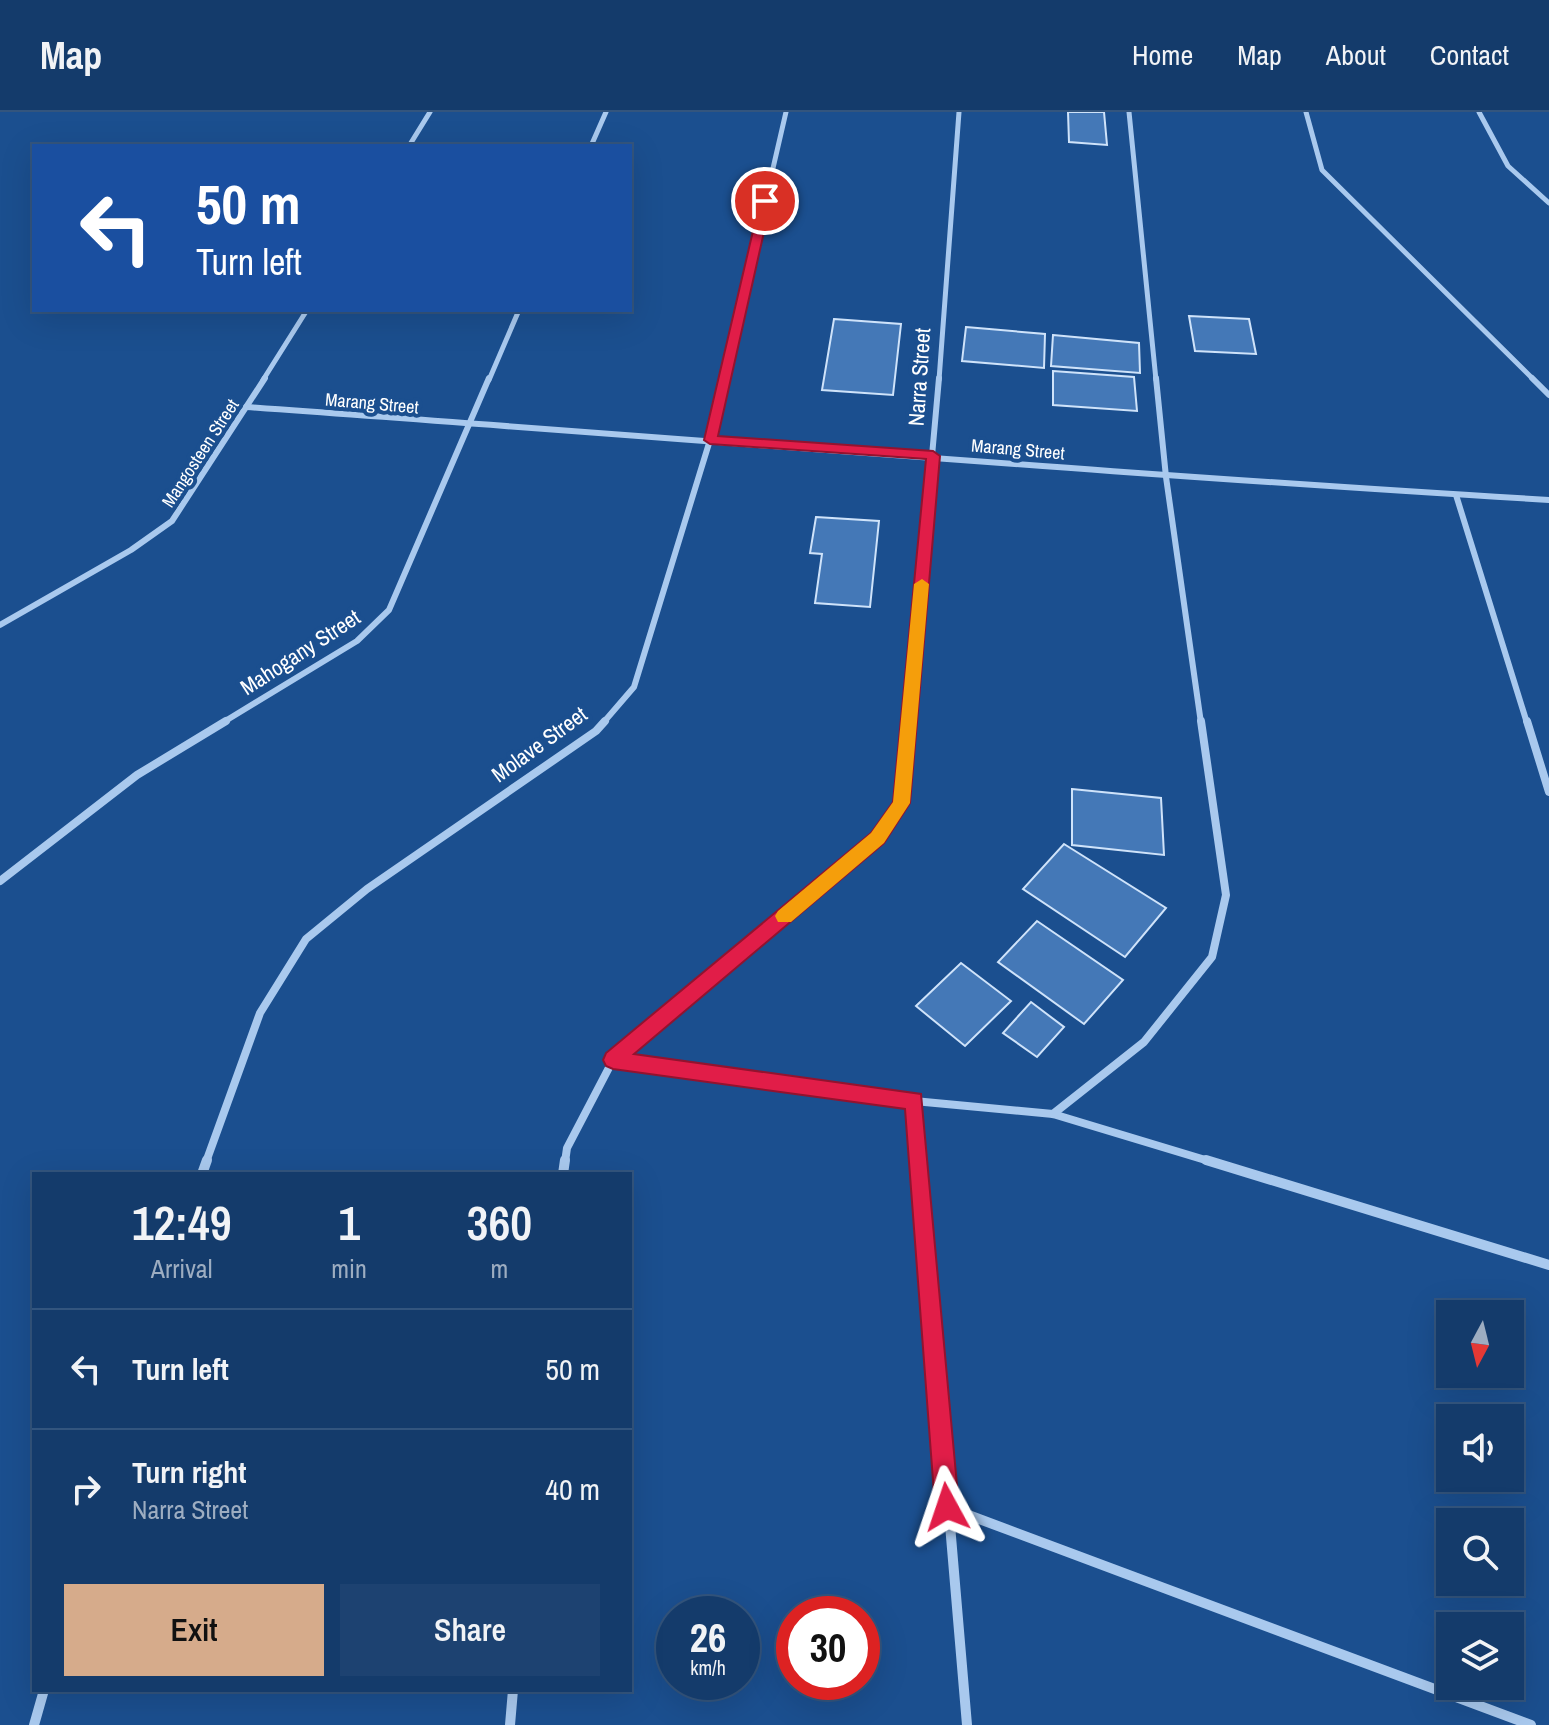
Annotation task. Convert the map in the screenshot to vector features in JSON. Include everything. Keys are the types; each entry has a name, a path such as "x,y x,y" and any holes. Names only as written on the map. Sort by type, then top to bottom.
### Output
{"street":[{"path":"410,144 430,112"},
{"path":"592,144 606,112"},
{"name":"Molave Street","path":"203,1172 260,1013 306,939 367,889 596,731 634,687 710,440 786,112"},
{"name":"Narra Street","path":"563,1172 567,1148 613,1060 877,838 901,803 933,456 959,112"},
{"path":"1053,1114 1144,1042 1212,957 1226,895 1166,477 1129,112"},
{"path":"1306,112 1322,170 1549,395"},
{"path":"1479,112 1508,166 1549,203"},
{"name":"Mangosteen Street","path":"0,625 131,550 172,521 306,312"},
{"name":"Mahogany Street","path":"0,881 137,775 357,641 389,610 518,312"},
{"name":"Marang Street","path":"246,407 933,456 1166,477 1549,500"},
{"path":"1456,495 1549,792"},
{"path":"613,1060 914,1101 1053,1114 1549,1265"},
{"path":"914,1101 967,1725"},
{"path":"947,1507 1531,1725"},
{"path":"34,1725 43,1692"},
{"path":"510,1725 513,1692"}],"building":[{"path":"1068,112 1104,112 1107,145 1069,142"},
{"path":"1189,316 1249,319 1256,354 1195,351"},
{"path":"834,319 901,324 893,395 822,390"},
{"path":"966,327 1045,334 1044,368 962,361"},
{"path":"1053,335 1139,343 1140,373 1051,366"},
{"path":"1053,371 1134,377 1137,411 1053,405"},
{"path":"816,517 879,521 870,607 815,603 822,554 810,553"},
{"path":"1072,789 1161,798 1164,855 1072,845"},
{"path":"1064,844 1166,908 1125,957 1023,889"},
{"path":"1037,921 1123,980 1084,1024 998,962"},
{"path":"961,963 1011,1001 965,1046 916,1006"},
{"path":"1031,1002 1064,1027 1037,1057 1003,1033"}],"slow traffic":[{"path":"784,916 877,838 901,803 922,584"}],"route":[{"path":"765,201 710,440 933,456 901,803 877,838 613,1060 914,1101 947,1507"}]}
